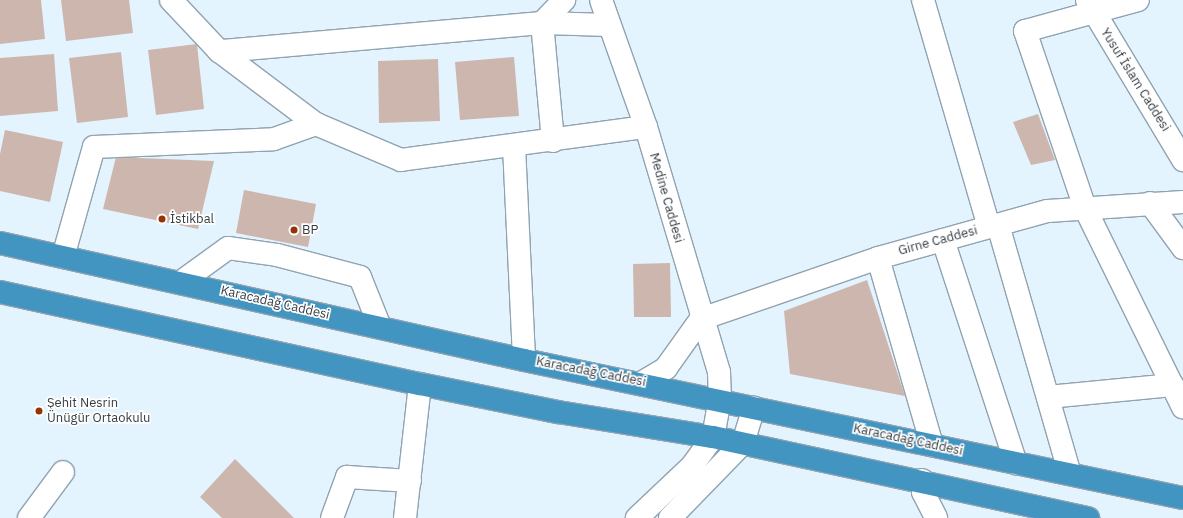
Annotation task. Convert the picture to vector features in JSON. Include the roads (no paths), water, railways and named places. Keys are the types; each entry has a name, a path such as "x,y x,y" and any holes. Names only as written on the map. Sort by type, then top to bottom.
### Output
{"highway":[{"name":"Karacadağ Caddesi","path":"0,243 380,326 524,360 720,398 754,408 1183,498"},
{"path":"0,292 420,384 558,412 743,443 922,480 1088,518"}],"street":[{"path":"171,0 219,51 316,124 401,160 553,141 646,127"},
{"path":"553,141 542,23 564,0"},
{"path":"588,0 609,25"},
{"name":"Medine Caddesi","path":"602,0 609,25 646,127 701,319 719,372 720,398 713,437"},
{"path":"923,0 1048,396 1070,474"},
{"path":"1138,0 1089,6 1025,31 1085,208 1183,408"},
{"name":"Yusuf İslam Caddesi","path":"1089,6 1183,160"},
{"path":"219,51 542,23 609,25"},
{"path":"63,257 94,147 274,139 316,124"},
{"path":"514,146 524,360"},
{"name":"Girne Caddesi","path":"701,319 878,258 1048,211 1183,202"},
{"path":"1150,203 1183,248"},
{"path":"943,240 1016,463"},
{"path":"181,282 228,248 277,254 360,277 380,326"},
{"path":"878,258 932,445"},
{"path":"643,382 666,368 701,319"},
{"path":"405,518 420,384"},
{"path":"1048,396 1172,385"},
{"path":"670,518 743,443 754,408"},
{"path":"637,518 692,466 713,437"},
{"path":"29,518 62,472"},
{"path":"332,518 347,477 410,481"},
{"path":"922,480 923,492 936,518"}],"place":[{"name":"İstikbal","path":"162,219"},
{"name":"BP","path":"294,230"},
{"name":"Şehit Nesrin Ünügür Ortaokulu","path":"39,411"}]}
